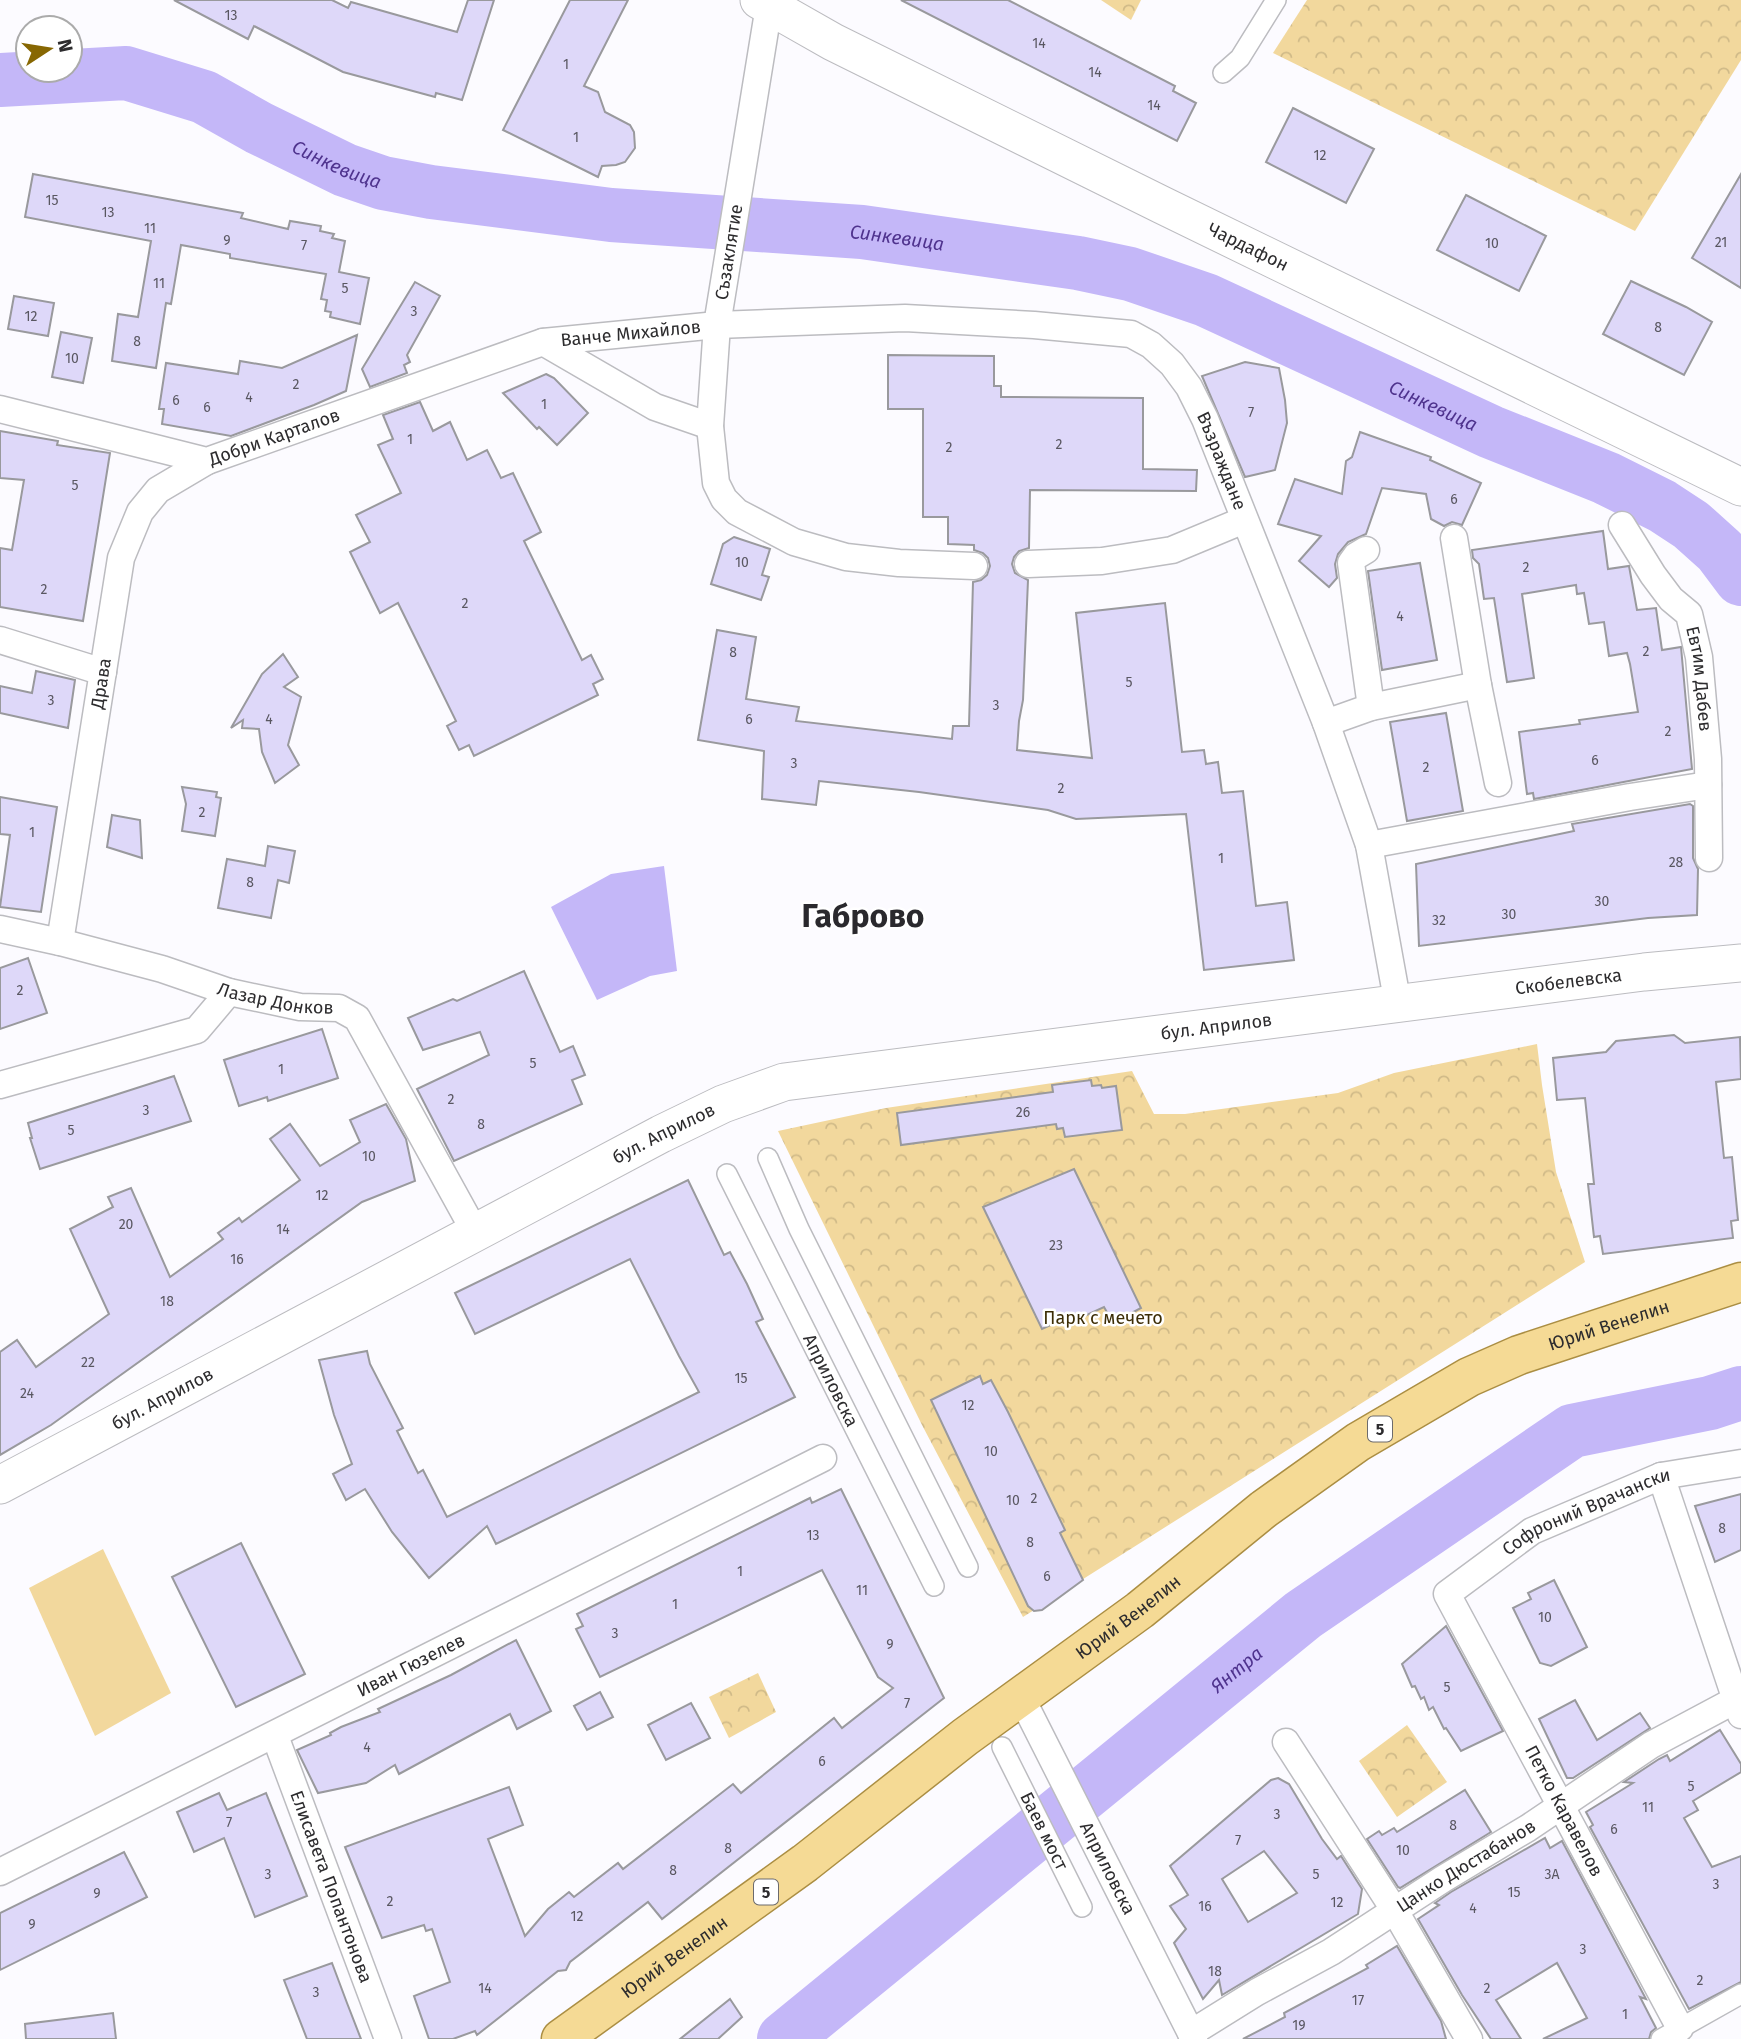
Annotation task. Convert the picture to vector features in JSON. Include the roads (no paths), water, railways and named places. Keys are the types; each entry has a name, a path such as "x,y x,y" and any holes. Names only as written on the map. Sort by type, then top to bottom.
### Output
{"main road":[{"name":"Чардафон","path":"764,3 833,42 1089,169 1741,486"},
{"name":"Скобелевска","path":"1398,1005 1732,963"},
{"name":"бул. Априлов","path":"0,1485 674,1128 723,1104 783,1082 1398,1005"},
{"name":"Юрий Венелин","path":"561,2039 805,1863 965,1737 1140,1610 1264,1509 1358,1442 1469,1377 1519,1355 1741,1282"}],"street":[{"path":"1223,73 1240,58 1276,0"},
{"name":"Съзаклятие","path":"764,3 717,325 710,426 716,483 724,499 737,512 794,542 846,557 899,563 974,566"},
{"name":"Възраждане","path":"717,325 905,318 1131,334 1151,345 1172,364 1189,387 1205,419 1326,723 1369,845 1398,1005"},
{"name":"Ванче Михайлов","path":"543,342 717,325"},
{"path":"543,342 655,407 710,426"},
{"name":"Добри Карталов","path":"0,409 207,461 543,342"},
{"name":"Драва","path":"60,942 121,558 140,512 158,490 207,461"},
{"path":"1028,564 1102,561 1172,550 1244,520"},
{"name":"Евтим Дабев","path":"1622,525 1671,599 1689,614 1699,657 1709,759 1709,858"},
{"path":"1454,538 1478,685 1498,783"},
{"path":"1366,550 1351,563 1371,707"},
{"path":"0,640 103,671"},
{"path":"1326,723 1371,707 1478,685"},
{"path":"1369,845 1708,785"},
{"name":"Лазар Донков","path":"0,929 162,969 229,992 300,1007 340,1008 357,1018 475,1232"},
{"path":"0,1085 197,1030 229,992"},
{"path":"768,1158 799,1229 968,1567"},
{"name":"Априловска","path":"727,1174 934,1586"},
{"name":"Иван Гюзелев","path":"0,1872 823,1458"},
{"name":"Софроний Врачански","path":"1447,1594 1532,1531 1661,1476 1741,1463"},
{"path":"1661,1476 1740,1703"},
{"name":"Петко Каравелов","path":"1447,1594 1560,1805 1670,2034"},
{"name":"Априловска","path":"1021,1698 1193,2036"},
{"name":"Цанко Дюстабанов","path":"1193,2036 1257,1992 1331,1952 1528,1828 1651,1745 1740,1703"},
{"name":"Елисавета Попантонова","path":"275,1736 388,2039"},
{"path":"1286,1742 1395,1911 1469,2039"},
{"name":"Баев мост","path":"1005,1751 1082,1907"},
{"path":"1670,2034 1741,1994"}],"waterway":[{"name":"Синкевица","path":"0,80 126,73 204,97 259,128 345,170 383,183 431,192 611,215 862,232 1078,263 1130,274 1206,300 1491,432 1606,478 1662,506 1691,525 1720,551 1741,579"},
{"name":"Янтра","path":"784,2039 1303,1615 1572,1431 1710,1403 1741,1393"}],"district":[{"name":"Габрово","path":"863,916"}],"park label":[{"name":"Парк с мечето","path":"1103,1318"}]}
